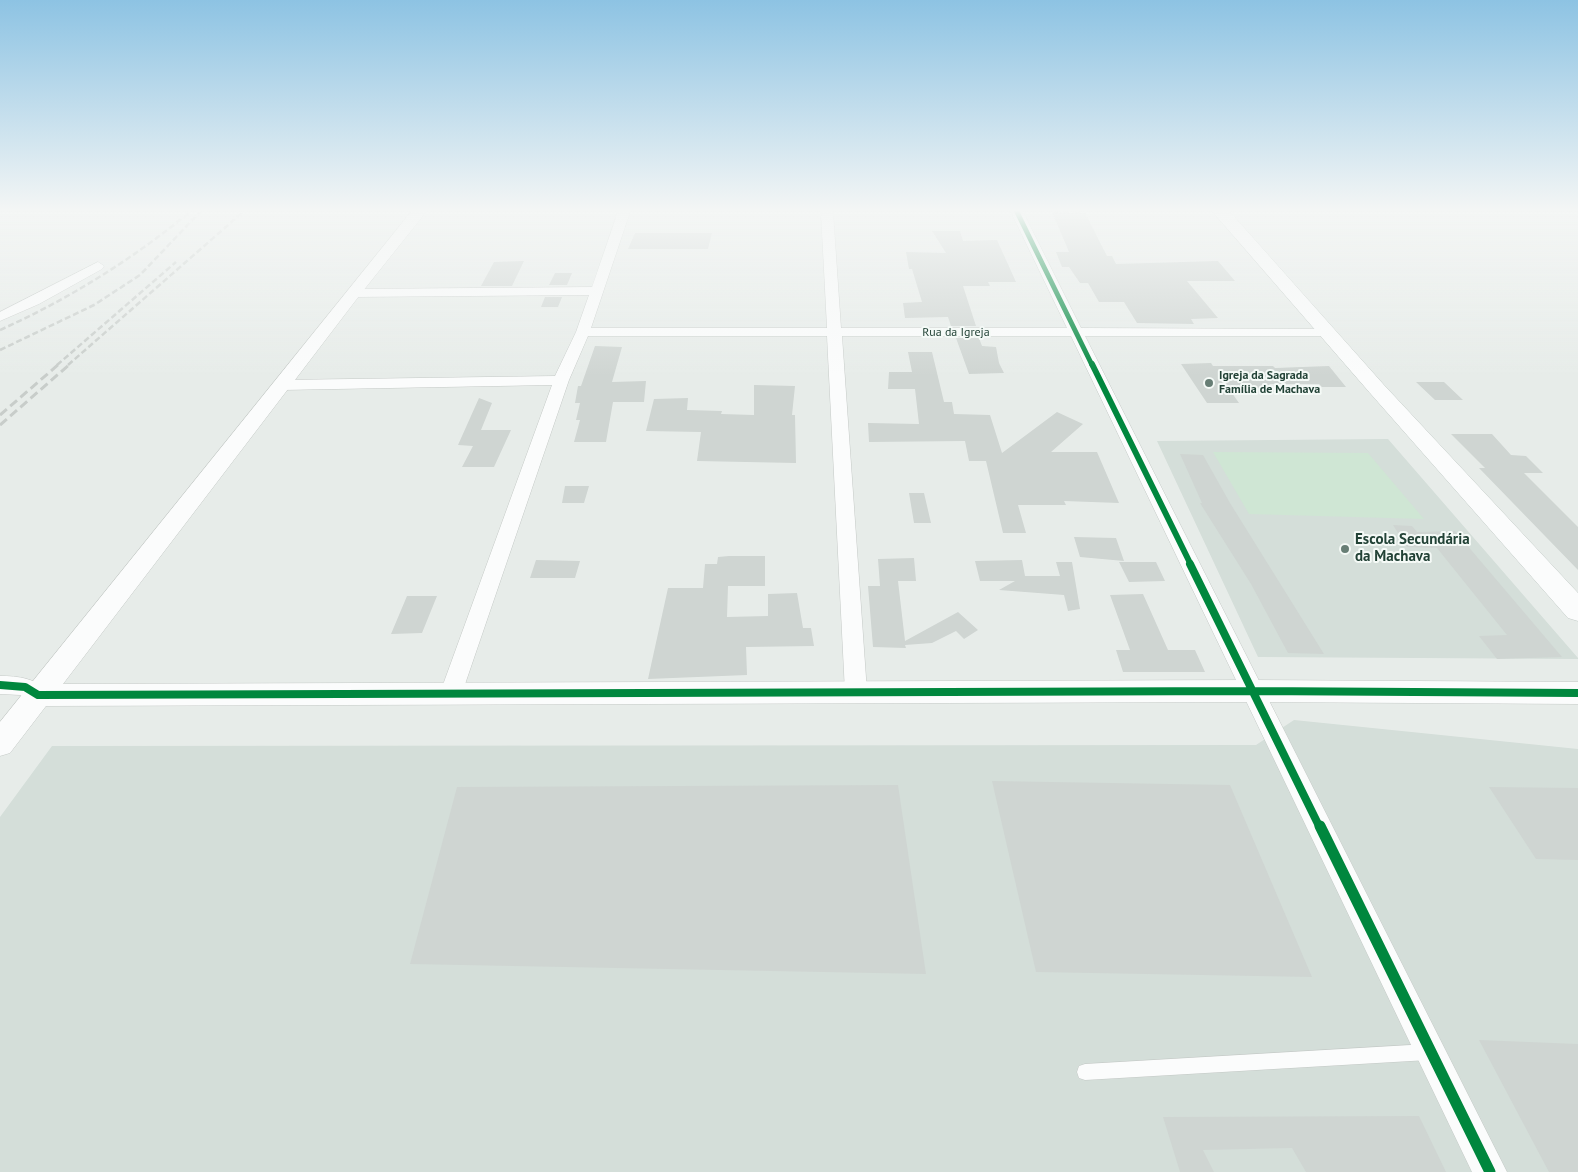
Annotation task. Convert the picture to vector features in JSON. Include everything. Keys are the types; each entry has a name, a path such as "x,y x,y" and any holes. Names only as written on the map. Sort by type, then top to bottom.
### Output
{"main road":[{"path":"1270,267 1578,611"}],"street":[{"path":"0,317 34,302 97,267"},
{"path":"0,744 374,267"},
{"path":"451,693 562,380 583,332 605,267"},
{"path":"830,267 856,692"},
{"path":"1043,267 1490,1172"},
{"path":"353,293 597,291"},
{"name":"Rua da Igreja","path":"583,332 1328,332"},
{"path":"282,386 562,380"},
{"path":"0,685 20,685 30,688 38,695 1251,691 1578,693"}],"lane":[{"path":"1085,1072 1430,1052"}],"shaded area":[{"name":"Escola Secundária da Machava","path":"1388,439 1578,659 1258,657 1157,441"},
{"path":"1294,720 1578,749 1578,1172 0,1172 0,817 52,746 1256,745"}],"green space":[{"path":"1213,452 1368,453 1424,519 1249,514"}],"building":[{"path":"491,267 521,267 512,286 481,286"},
{"path":"909,267 1009,267 1016,282 988,282 990,286 963,286 976,326 951,326 948,317 905,318 903,303 922,302 912,269 909,269"},
{"path":"1062,267 1223,267 1235,281 1187,281 1218,318 1191,319 1194,324 1137,323 1124,302 1099,302 1088,283 1080,283 1069,267"},
{"path":"555,273 572,273 567,285 549,285"},
{"path":"545,297 562,297 558,307 541,307"},
{"path":"956,338 979,338 982,346 996,347 999,363 1004,373 969,374"},
{"path":"595,346 622,347 612,382 646,381 644,402 613,402 606,442 574,442 580,420 576,420 580,403 575,403 578,386 581,386"},
{"path":"908,352 932,352 944,402 952,402 954,414 990,415 1002,453 1057,412 1083,424 1051,452 1097,452 1119,503 1064,501 1066,505 1018,505 1026,533 1003,533 986,461 969,461 965,441 869,442 868,423 919,424 915,389 888,389 889,372 912,372"},
{"path":"1211,363 1213,366 1273,366 1275,368 1329,366 1346,387 1322,387 1319,384 1269,384 1276,392 1232,393 1239,403 1207,403 1181,364"},
{"path":"1416,382 1444,382 1463,400 1435,400"},
{"path":"754,385 795,386 792,415 795,415 796,463 697,461 701,432 646,431 654,399 688,398 687,410 722,411 721,414 754,415"},
{"path":"479,398 492,403 481,430 511,430 494,467 462,467 473,446 458,445"},
{"path":"1451,434 1492,434 1511,455 1526,456 1543,473 1524,473 1578,527 1578,570 1479,468 1485,468"},
{"path":"1180,454 1203,455 1230,503 1324,654 1288,653 1251,584 1200,503 1202,503"},
{"path":"565,486 589,486 584,503 562,503"},
{"path":"909,493 924,493 931,523 914,523"},
{"path":"1393,525 1412,526 1417,532 1455,531 1562,657 1497,659 1479,636 1507,635 1437,548 1407,547"},
{"path":"1074,537 1116,538 1124,561 1080,557"},
{"path":"765,556 765,586 728,586 727,617 768,616 768,594 797,593 803,628 811,628 814,646 746,647 747,675 648,679 668,588 703,588 705,564 717,564 718,557"},
{"path":"914,558 916,581 898,581 905,641 958,612 978,630 964,639 956,631 932,643 905,645 906,648 873,647 868,586 880,586 878,559"},
{"path":"536,560 580,561 575,578 530,578"},
{"path":"1022,560 1025,576 1060,576 1056,562 1072,562 1080,609 1068,611 1064,595 999,590 1015,581 980,581 975,561"},
{"path":"1119,562 1156,562 1165,581 1129,582"},
{"path":"1143,594 1168,650 1195,650 1205,672 1123,672 1116,650 1130,650 1110,595"},
{"path":"407,596 437,596 422,633 391,634"},
{"path":"992,781 1230,785 1312,977 1036,972"},
{"path":"898,785 926,974 410,964 457,787"},
{"path":"1489,787 1578,788 1578,860 1536,859"},
{"path":"1479,1040 1578,1044 1578,1172 1549,1172"},
{"path":"1419,1116 1446,1172 1306,1172 1292,1148 1203,1150 1214,1172 1180,1172 1163,1117"}],"railway":[{"path":"0,330 75,292 115,267"},
{"path":"0,350 94,305 140,275 148,267"},
{"path":"57,365 171,267"},
{"path":"68,365 180,267"},
{"path":"0,415 59,364"},
{"path":"0,425 70,364"}],"cycle path":[{"path":"1044,267 1490,1172"},
{"path":"0,685 25,687 38,695 1251,691 1578,693"}],"place":[{"name":"Igreja da Sagrada Família de Machava","path":"1209,383"},
{"name":"Escola Secundária da Machava","path":"1345,549"}]}
